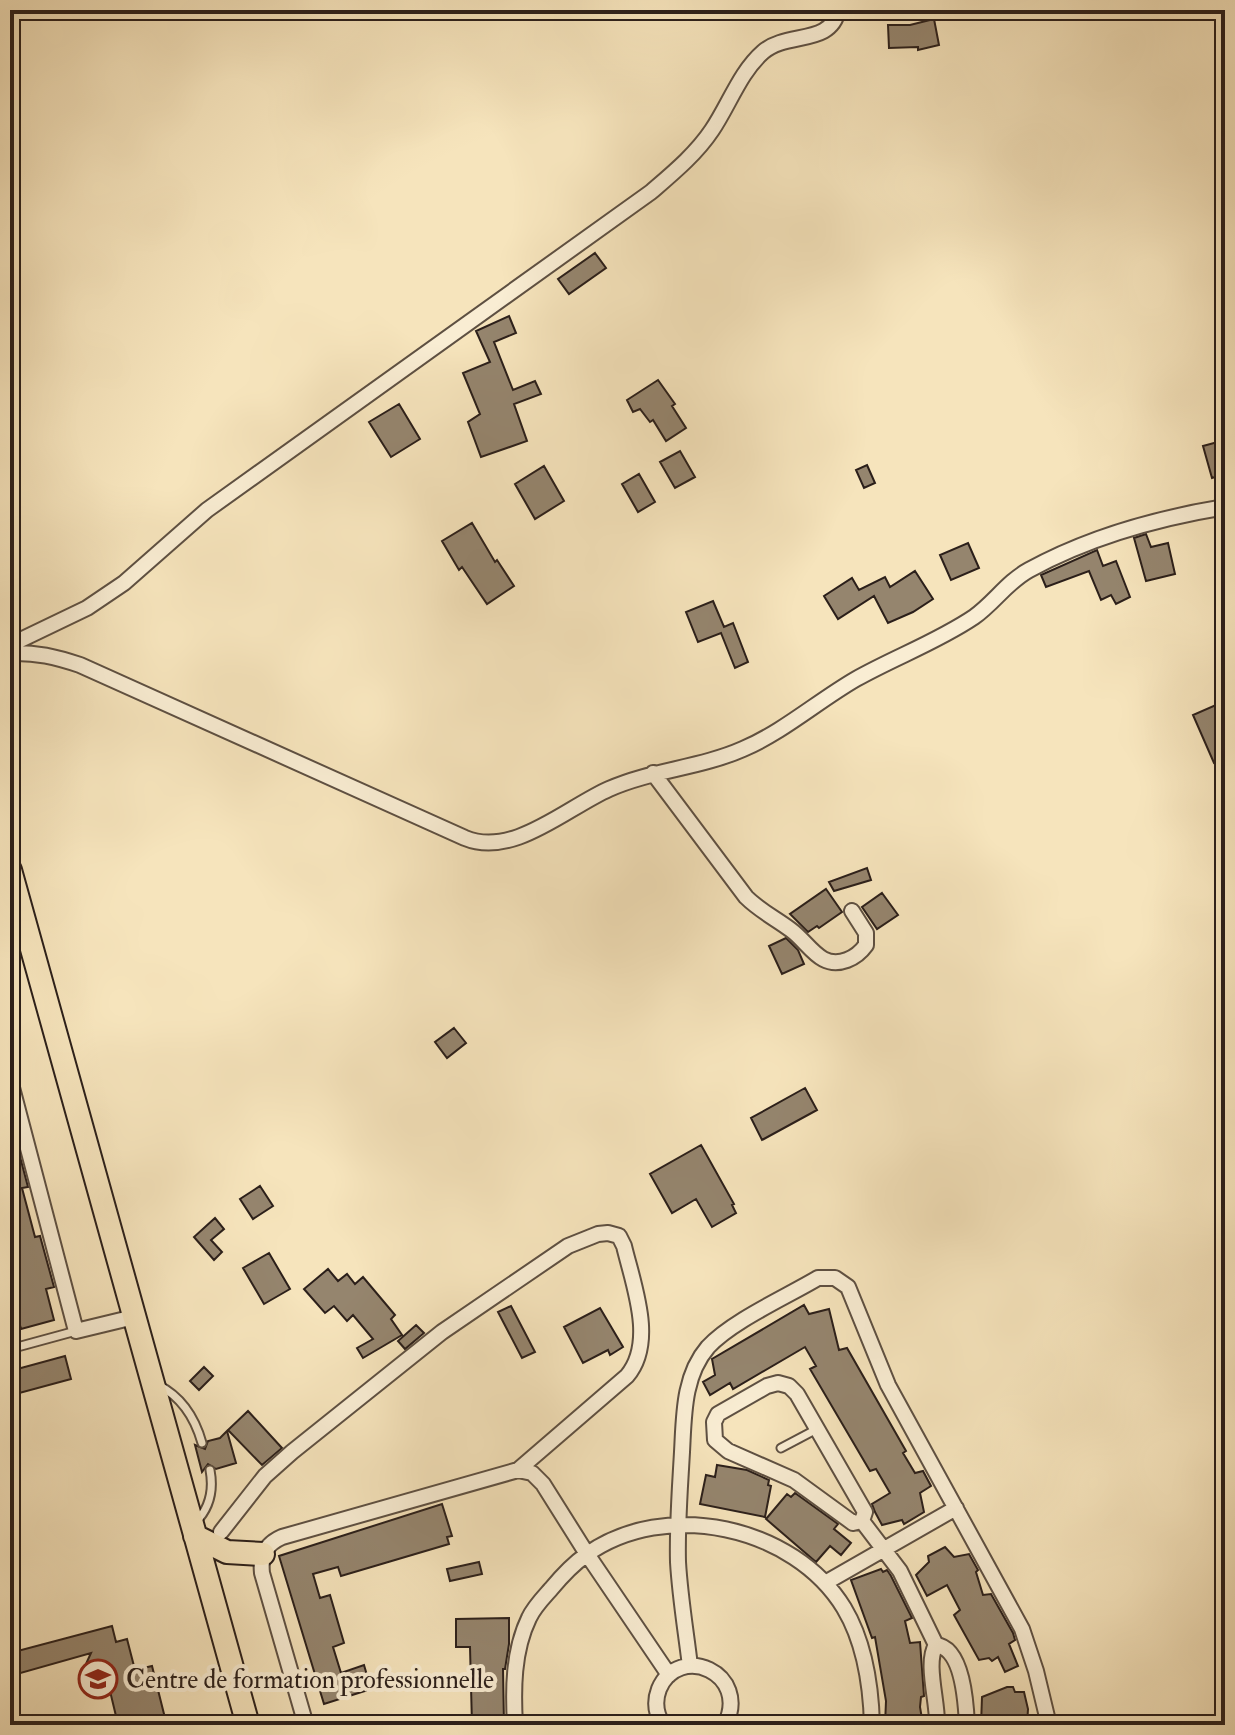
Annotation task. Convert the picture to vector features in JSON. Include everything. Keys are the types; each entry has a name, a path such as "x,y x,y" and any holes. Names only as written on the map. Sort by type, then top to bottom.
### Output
{"main road":[{"path":"10,870 248,1725"},
{"path":"193,1531 227,1552 263,1554"}],"street":[{"path":"10,645 87,608 124,583 229,493 651,192 684,163 711,132 739,83 763,51 782,41 824,33 833,25 838,10"},
{"path":"10,653 50,655 80,665 484,844 512,840 606,790 653,773 743,749 856,679 951,632 980,613 1005,587 1029,570 1125,530 1225,507"},
{"path":"653,773 746,897 757,908 791,929 823,960 841,962 863,950 866,945 866,933 852,911"},
{"path":"11,1086 76,1331 134,1317"},
{"path":"221,1532 265,1476 442,1332 568,1246 598,1234 619,1236 624,1246 639,1316 641,1344 637,1361 627,1376 518,1470"},
{"path":"690,1666 679,1577 678,1526 682,1421 696,1364 722,1334 823,1277 835,1278 848,1287 888,1385 1022,1629 1049,1725"},
{"path":"778,1383 794,1390 865,1512 862,1521 853,1523 794,1480 720,1447 712,1431 718,1414 767,1386 778,1383"},
{"path":"306,1725 262,1573 263,1554 282,1537 518,1470 525,1470 538,1478 669,1675"},
{"path":"825,1583 956,1508"},
{"path":"862,1521 913,1594 936,1645 931,1667 937,1725"},
{"path":"515,1725 513,1697 516,1660 529,1618 561,1577 587,1554 624,1537 651,1529 678,1526 721,1529 778,1547 825,1583 844,1608 858,1637 870,1694 872,1725"},
{"path":"936,1645 950,1653 961,1677 967,1725"},
{"path":"649,1725 660,1718 656,1698 661,1686 669,1675 690,1666 713,1671 722,1679 732,1701 726,1725"}],"lane":[{"path":"10,1349 76,1331"},
{"path":"152,1382 185,1406 202,1443"},
{"path":"781,1448 817,1429"},
{"path":"193,1531 210,1501 210,1470"}],"building":[{"path":"934,19 939,45 918,50 918,47 889,48 888,25 910,25"},
{"path":"595,253 606,268 569,294 558,279"},
{"path":"509,316 516,333 494,342 513,390 535,381 541,394 514,404 527,441 481,457 468,422 480,414 463,373 490,362 476,331"},
{"path":"658,380 675,404 672,406 686,428 666,441 653,420 650,422 640,409 633,412 627,400"},
{"path":"399,404 420,439 391,457 369,422"},
{"path":"1225,440 1225,474 1212,478 1203,446"},
{"path":"680,451 695,477 675,488 660,462"},
{"path":"867,465 875,483 864,488 856,470"},
{"path":"544,466 564,501 535,519 515,484"},
{"path":"639,474 655,502 638,512 622,484"},
{"path":"472,523 495,562 497,560 514,586 487,604 462,567 459,570 442,541"},
{"path":"1146,534 1151,547 1168,543 1175,574 1146,581 1134,538"},
{"path":"968,543 979,568 951,580 940,555"},
{"path":"1097,550 1103,566 1116,561 1130,597 1116,604 1111,595 1101,600 1089,571 1046,587 1041,575"},
{"path":"915,571 933,599 888,623 874,596 838,619 824,596 852,578 859,590 885,577 890,587"},
{"path":"713,601 724,627 733,623 748,662 735,668 721,633 698,642 686,612"},
{"path":"1225,701 1225,758 1214,763 1193,715"},
{"path":"867,868 871,880 834,891 829,882"},
{"path":"826,889 842,912 808,932 790,914"},
{"path":"882,893 898,915 877,929 862,907"},
{"path":"786,938 798,950 804,964 782,974 769,946"},
{"path":"454,1028 466,1043 447,1058 435,1042"},
{"path":"805,1088 817,1110 762,1140 751,1118"},
{"path":"10,1130 13,1130 28,1187 22,1188 35,1237 40,1236 54,1287 46,1289 54,1320 21,1329 10,1287"},
{"path":"701,1145 736,1213 712,1227 696,1199 672,1213 650,1174"},
{"path":"260,1186 273,1206 253,1219 240,1199"},
{"path":"215,1218 224,1229 211,1240 222,1252 214,1260 194,1237"},
{"path":"269,1253 290,1289 264,1304 243,1268"},
{"path":"328,1269 338,1281 347,1274 355,1284 363,1277 395,1315 391,1319 402,1335 363,1358 357,1348 373,1339 353,1315 347,1321 334,1306 325,1313 304,1289"},
{"path":"804,1305 809,1314 829,1309 839,1350 847,1348 906,1451 903,1453 915,1473 923,1471 931,1486 920,1493 924,1512 904,1524 902,1520 882,1525 872,1504 890,1493 876,1469 870,1471 810,1369 816,1366 805,1347 733,1389 730,1383 710,1395 703,1382 715,1375 712,1359"},
{"path":"511,1306 535,1352 522,1358 498,1312"},
{"path":"600,1308 623,1347 610,1355 608,1350 583,1363 564,1327"},
{"path":"416,1325 424,1333 405,1349 398,1341"},
{"path":"65,1356 71,1379 12,1395 10,1371"},
{"path":"204,1367 213,1376 199,1390 190,1381"},
{"path":"248,1411 282,1448 262,1465 228,1430"},
{"path":"227,1431 236,1463 216,1469 208,1464 202,1472 195,1445 205,1449 208,1441 220,1438"},
{"path":"717,1465 747,1470 769,1480 768,1485 771,1486 765,1517 700,1504 706,1475 715,1477"},
{"path":"795,1493 838,1524 834,1529 851,1543 841,1555 830,1546 816,1562 766,1519 787,1494 791,1497"},
{"path":"442,1504 452,1536 447,1537 449,1544 341,1576 338,1567 313,1574 320,1598 330,1595 344,1643 333,1647 341,1673 364,1665 371,1689 324,1704 279,1556"},
{"path":"945,1547 954,1557 969,1554 978,1570 983,1595 991,1594 1013,1633 1015,1640 1009,1644 1018,1666 1005,1672 998,1657 992,1661 989,1658 979,1660 954,1615 960,1610 947,1585 927,1596 916,1575 929,1562 928,1556"},
{"path":"479,1562 482,1574 450,1581 447,1569"},
{"path":"881,1569 883,1572 887,1570 891,1576 912,1618 905,1621 910,1643 920,1642 923,1725 885,1725 886,1701 875,1637 872,1638 851,1580"},
{"path":"509,1618 509,1644 503,1669 504,1725 472,1725 470,1647 456,1647 456,1619"},
{"path":"112,1626 116,1642 127,1639 135,1670 152,1666 165,1718 125,1725 123,1719 116,1716 110,1691 82,1681 81,1675 91,1653 10,1676 10,1653"},
{"path":"1013,1687 1015,1692 1024,1692 1028,1709 1027,1725 981,1725 982,1697"}],"place":[{"name":"Centre de formation professionnelle","path":"98,1679"}]}
